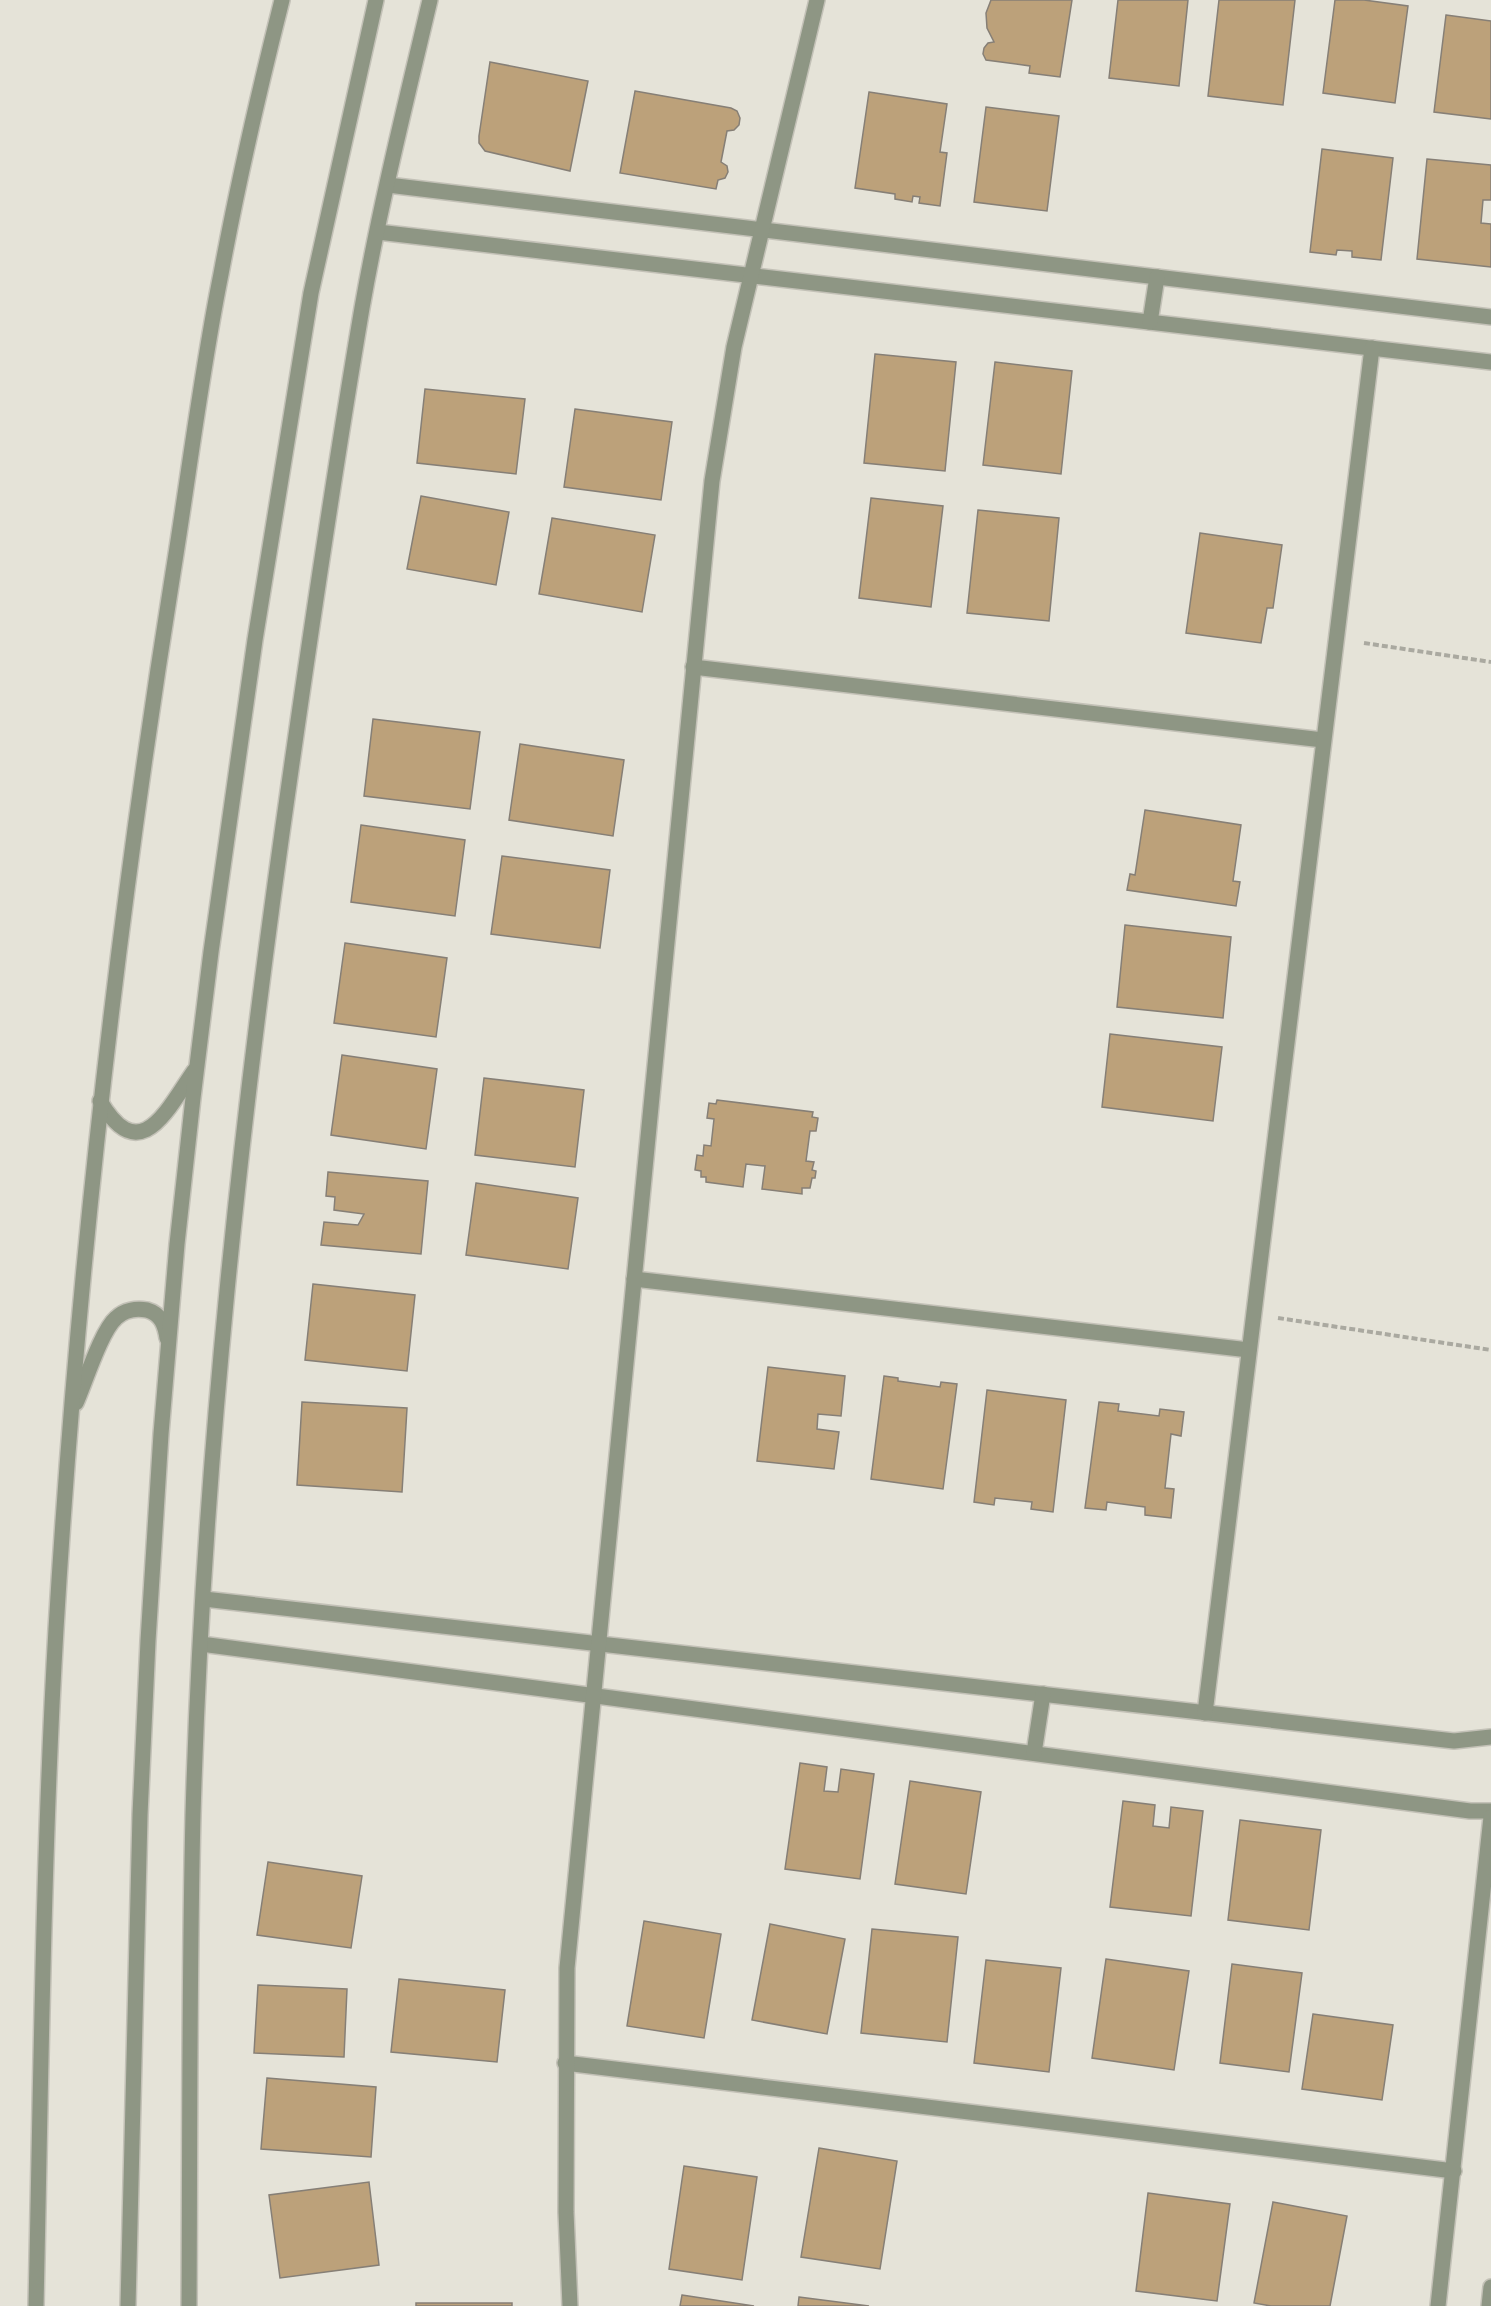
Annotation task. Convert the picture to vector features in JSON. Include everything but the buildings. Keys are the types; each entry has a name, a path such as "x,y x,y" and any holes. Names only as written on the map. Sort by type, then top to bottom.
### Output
{"street":[{"path":"36,2306 48,1812 56,1636 70,1416 100,1101 119,939 220,276 282,0"},
{"path":"128,2306 140,1815 149,1618 169,1347 196,1068 255,640 310,293 376,0"},
{"path":"189,2306 193,1816 214,1438 230,1249 264,958 319,579 363,303 430,0"},
{"path":"570,2306 566,2212 567,1968 712,481 734,347 817,0"},
{"path":"388,185 1491,317"},
{"path":"378,232 1491,362"},
{"path":"1150,322 1157,277"},
{"path":"1205,1713 1372,348"},
{"path":"693,668 1323,740"},
{"path":"100,1101 114,1123 132,1132 141,1131 157,1124 196,1068"},
{"path":"634,1279 1250,1350"},
{"path":"70,1416 105,1334 117,1316 137,1309 159,1316 165,1326 169,1347"},
{"path":"204,1599 1454,1740 1491,1737"},
{"path":"201,1644 1458,1809 1491,1811"},
{"path":"1034,1753 1043,1694"},
{"path":"1438,2306 1491,1816"},
{"path":"565,2063 1454,2171"},
{"path":"1489,2306 1491,2287"}],"path":[{"path":"1336,639 1491,662"},
{"path":"1254,1314 1491,1350"}]}
